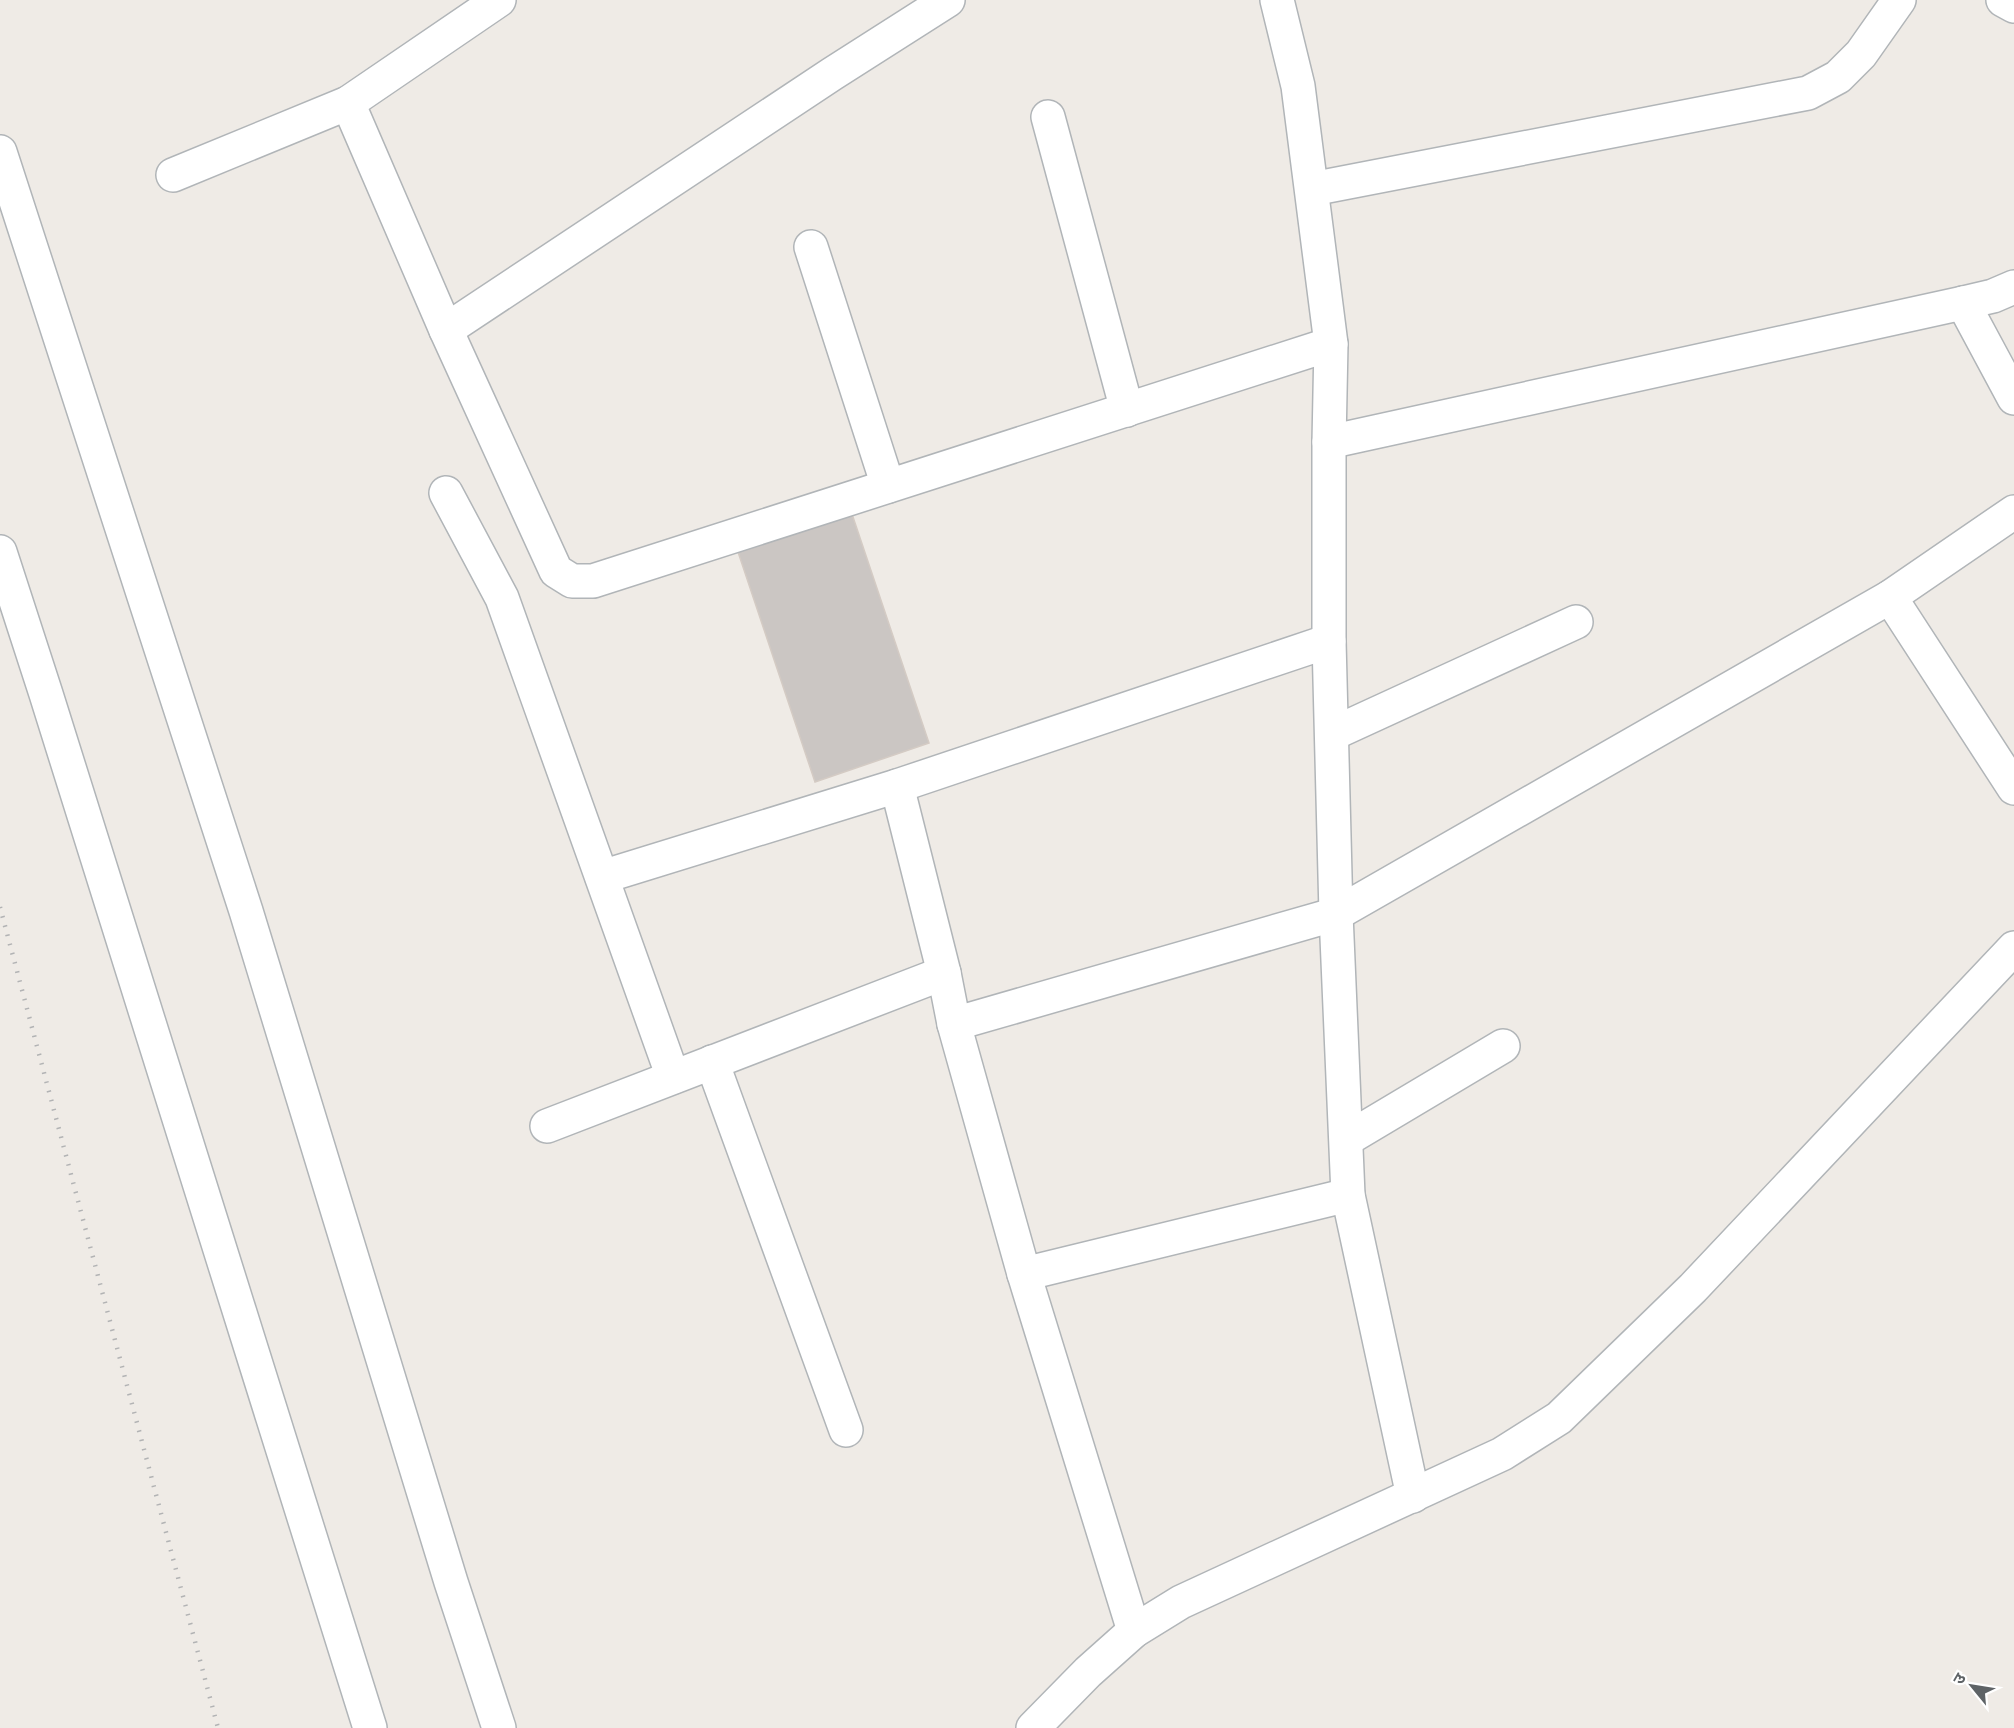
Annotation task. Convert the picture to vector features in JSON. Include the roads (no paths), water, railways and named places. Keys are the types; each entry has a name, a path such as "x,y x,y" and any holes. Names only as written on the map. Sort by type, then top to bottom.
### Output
{"street":[{"path":"173,175 348,103 499,0"},
{"path":"446,330 832,74 948,0"},
{"path":"1277,0 1298,86 1331,344 1329,641 1336,914 1348,1195 1413,1496"},
{"path":"1311,189 1808,93 1838,77 1862,54 1899,0"},
{"path":"2003,0 2014,6"},
{"path":"348,103 446,330 556,571 572,581 593,581 1331,344"},
{"path":"1048,117 1127,410"},
{"path":"0,152 246,911 451,1582 499,1728"},
{"path":"811,247 888,486"},
{"path":"1329,442 1993,296 2014,287"},
{"path":"1962,303 2014,398"},
{"path":"446,493 502,598 673,1077"},
{"path":"954,1024 1336,914 1890,597 2014,512"},
{"path":"0,552 370,1728"},
{"path":"1890,597 2014,788"},
{"path":"1332,734 1576,622"},
{"path":"602,877 897,786 1329,641"},
{"path":"897,786 944,974 954,1024 1024,1274 1134,1631"},
{"path":"1033,1728 1088,1672 1134,1631 1181,1602 1502,1454 1559,1418 1693,1288 2014,948"},
{"path":"547,1126 944,974"},
{"path":"1347,1139 1503,1046"},
{"path":"712,1062 846,1430"},
{"path":"1024,1274 1348,1195"}],"railway":[{"path":"0,907 218,1728"}]}
